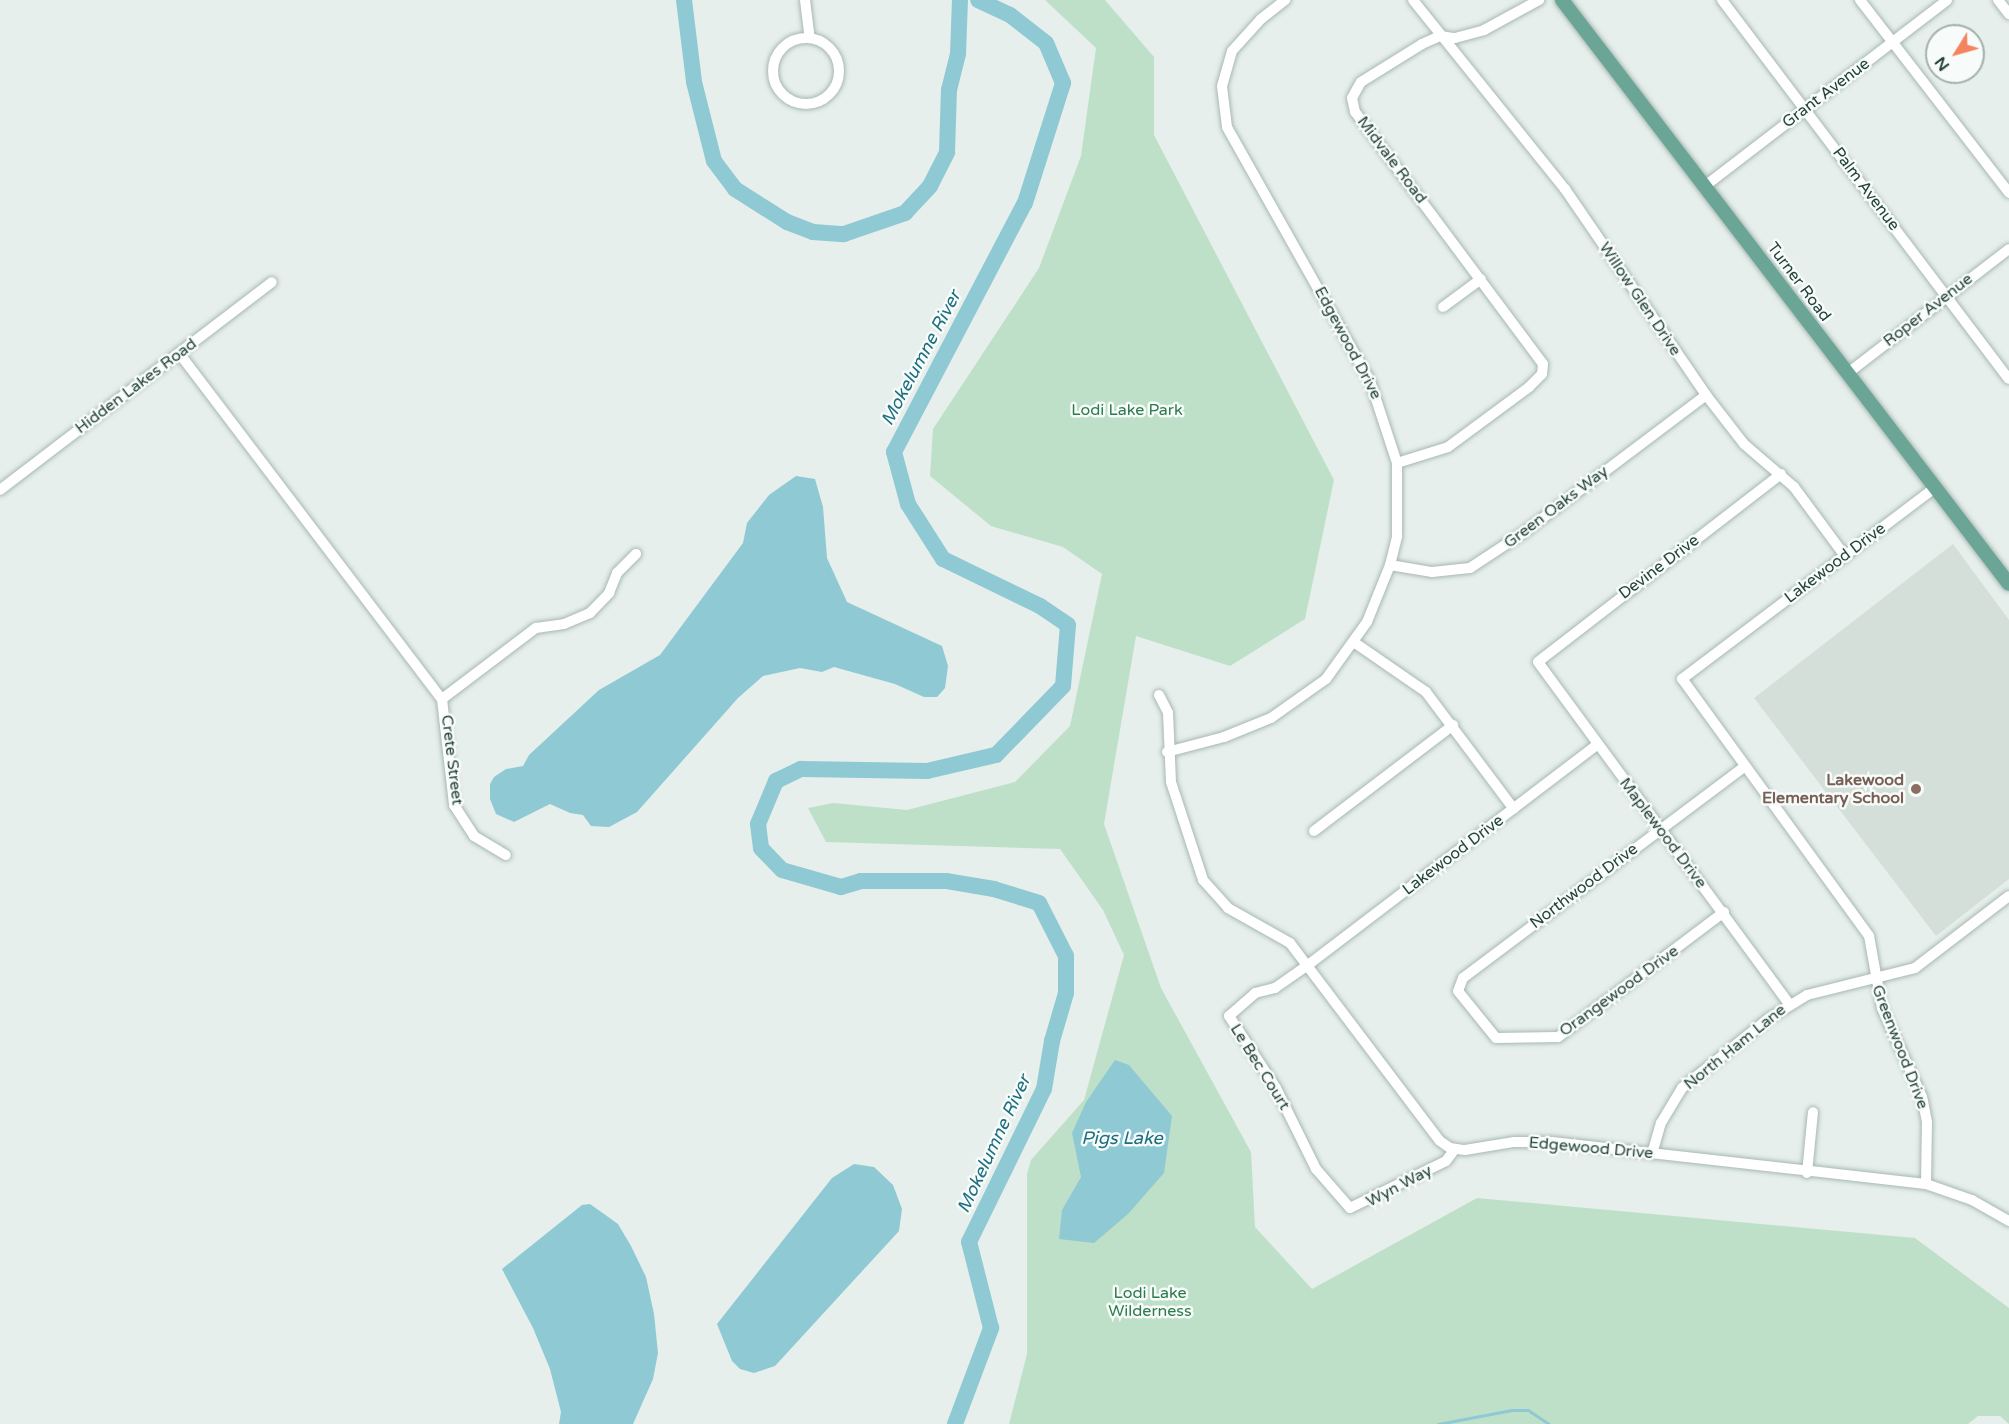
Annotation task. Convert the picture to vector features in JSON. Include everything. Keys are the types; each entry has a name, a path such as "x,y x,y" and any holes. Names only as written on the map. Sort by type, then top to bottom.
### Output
{"main road":[{"name":"Turner Road","path":"1562,0 2009,584"}],"street":[{"path":"805,0 810,38"},
{"name":"Edgewood Drive","path":"1167,752 1224,737 1271,718 1326,679 1355,643 1390,565 1397,526 1397,463 1384,414 1357,352 1227,127 1222,86 1232,51 1261,19 1286,0"},
{"path":"1413,0 1440,36 1455,38 1484,30 1539,0"},
{"name":"Palm Avenue","path":"1722,0 2009,379"},
{"path":"1860,0 2009,192"},
{"name":"Grant Avenue","path":"1705,186 1947,0"},
{"path":"1998,0 2009,14"},
{"name":"Midvale Road","path":"1397,463 1448,447 1542,374 1541,359 1353,105 1355,89 1361,82 1440,36"},
{"name":"Willow Glen Drive","path":"1440,36 1565,189 1706,395 1744,444 1781,474 1845,556"},
{"path":"810,38 829,46 836,56 838,79 823,99 800,103 778,89 774,64 789,42 810,38"},
{"name":"Roper Avenue","path":"1848,373 2009,249"},
{"path":"1443,307 1481,279"},
{"name":"Hidden Lakes Road","path":"0,490 272,282"},
{"name":"Crete Street","path":"179,353 431,682 442,699 451,747 454,805 474,836 506,855"},
{"name":"Green Oaks Way","path":"1390,565 1432,572 1470,568 1523,533 1706,395"},
{"name":"Devine Drive","path":"1538,662 1781,474"},
{"name":"Lakewood Drive","path":"1683,683 1682,679 1935,488"},
{"path":"442,699 536,628 564,624 590,613 609,593 616,573 636,554"},
{"path":"1355,643 1426,692 1514,809"},
{"name":"Maplewood Drive","path":"1538,662 1597,745 1724,912 1789,1004"},
{"name":"Greenwood Drive","path":"1683,683 1864,929 1872,946 1874,981 1922,1097 1927,1122 1926,1184"},
{"path":"1159,695 1168,713 1167,752 1171,782 1203,880 1228,908 1290,943 1440,1141 1455,1149"},
{"path":"1314,831 1453,725"},
{"name":"Lakewood Drive","path":"1308,965 1597,745"},
{"name":"Northwood Drive","path":"1457,988 1463,978 1743,767"},
{"name":"North Ham Lane","path":"1652,1154 1661,1122 1682,1088 1789,1004 1807,994 1874,981 1930,960 2009,897"},
{"name":"Orangewood Drive","path":"1457,988 1496,1038 1547,1040 1558,1037 1724,912"},
{"name":"Le Bec Court","path":"1308,965 1275,988 1255,993 1235,1008 1230,1021 1276,1088 1304,1149 1340,1200"},
{"path":"1807,1173 1813,1112"},
{"name":"Edgewood Drive","path":"1455,1149 1514,1142 1552,1142 1807,1173 1926,1184 1971,1200 2009,1221"},
{"name":"Wyn Way","path":"1340,1200 1355,1209 1446,1161 1455,1149"}],"shaded area":[{"name":"Lakewood Elementary School","path":"1953,544 2009,620 2009,879 1936,936 1754,698"}],"green space":[{"name":"Lodi Lake Park","path":"1045,0 1105,0 1154,57 1154,135 1334,480 1305,619 1230,666 1136,636 1104,824 1161,988 1251,1152 1255,1227 1312,1289 1477,1198 1915,1238 2009,1308 2009,1424 2000,1416 1978,1416 1968,1424 1009,1424 1027,1354 1027,1174 1031,1160 1084,1100 1124,955 1103,910 1060,849 826,842 808,808 833,803 907,810 1015,782 1070,726 1102,574 1063,547 991,526 930,476 933,429 1039,268 1081,156 1096,48"}],"water":[{"path":"796,476 815,479 823,507 827,558 847,602 942,646 948,666 945,688 937,697 924,697 895,684 834,667 822,672 800,668 763,676 738,698 637,812 609,827 591,826 583,815 570,813 550,804 514,822 496,814 490,799 490,784 494,777 506,769 523,766 529,755 599,690 660,655 743,543 747,523 769,495"},
{"name":"Pigs Lake","path":"1115,1060 1129,1065 1172,1116 1164,1173 1128,1214 1094,1243 1059,1239 1062,1210 1081,1177 1072,1133 1086,1102"},
{"path":"854,1164 874,1167 893,1185 902,1209 899,1231 775,1366 754,1373 740,1369 732,1361 717,1324 832,1178"},
{"path":"590,1204 618,1224 631,1246 646,1277 654,1314 658,1353 653,1379 633,1424 559,1424 561,1412 550,1369 533,1328 502,1269 582,1205"}],"waterway":[{"name":"Mokelumne River","path":"684,0 694,82 714,161 735,189 787,222 813,232 844,234 905,213 930,186 947,152 949,90 958,54 960,0"},
{"name":"Mokelumne River","path":"955,1424 991,1328 969,1242 1044,1089 1052,1041 1066,993 1066,956 1039,903 994,889 946,881 861,881 841,887 782,870 761,848 758,824 776,781 801,769 927,771 996,755 1063,686 1068,625 1040,606 943,559 908,504 894,452 1025,203 1063,83 1046,43 1010,15 978,0"},
{"path":"1438,1424 1512,1410 1528,1410 1549,1424"}],"place":[{"name":"Lakewood Elementary School","path":"1916,789"}],"park label":[{"name":"Lodi Lake Wilderness","path":"1150,1302"}]}
